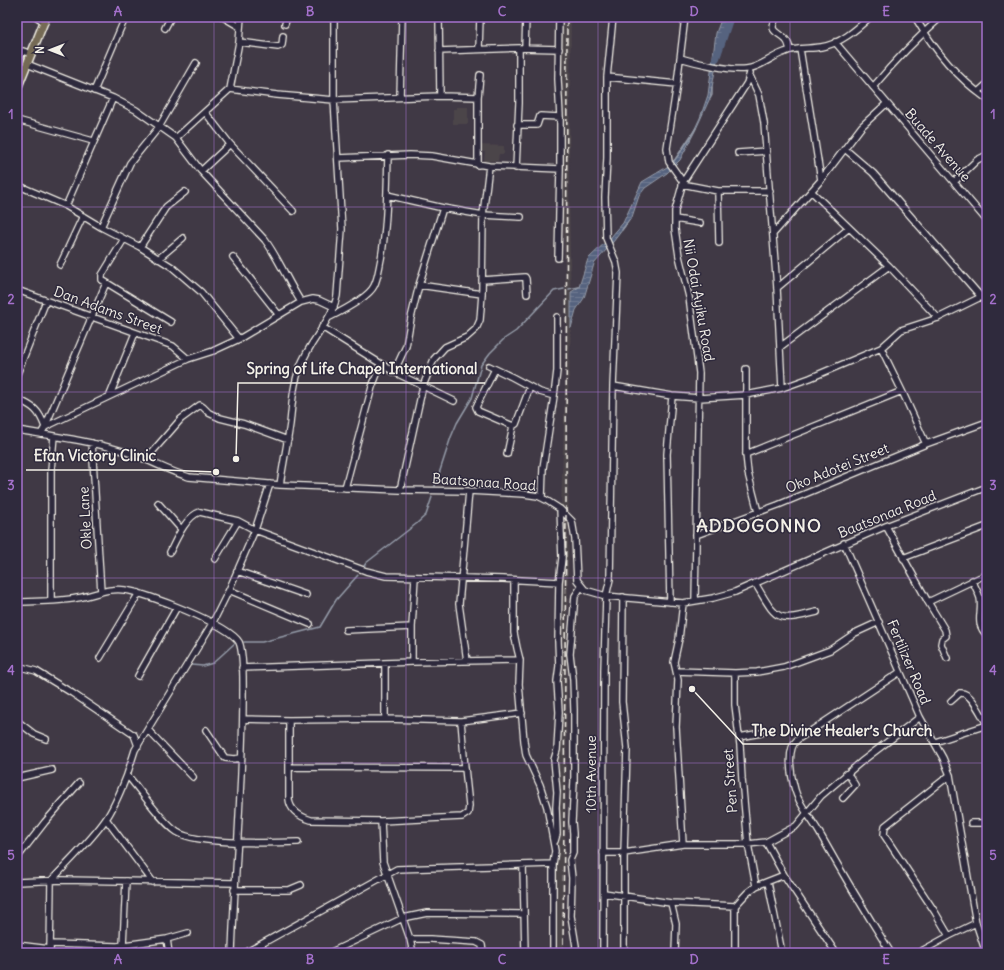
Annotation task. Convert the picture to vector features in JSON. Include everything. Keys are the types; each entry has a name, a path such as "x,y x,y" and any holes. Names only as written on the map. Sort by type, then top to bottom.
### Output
{"main road":[{"path":"17,89 46,19"}],"street":[{"path":"37,17 46,19"},
{"path":"94,91 126,17"},
{"path":"165,28 171,17"},
{"path":"223,17 240,27"},
{"path":"176,138 230,89 239,42 241,17"},
{"path":"285,24 287,17"},
{"path":"280,485 288,440 295,383 300,365 322,327 330,317 337,296 342,229 334,100 334,17"},
{"path":"400,97 402,17"},
{"path":"439,17 440,96"},
{"path":"479,49 480,17"},
{"path":"516,168 522,48 526,17"},
{"path":"558,258 560,117 558,79 560,17"},
{"name":"10th Avenue","path":"603,953 604,670 606,596 610,584 611,566 613,386 618,273 616,262 606,238 605,197 607,158 607,77 613,17"},
{"path":"685,17 677,84 666,148 669,162 683,183 718,190 770,191"},
{"path":"777,17 772,28 787,41 790,50"},
{"path":"680,58 740,70 750,69 776,55 790,50 823,46 835,42 852,32 870,17"},
{"path":"915,17 936,51 962,79 987,99"},
{"path":"873,87 888,69 941,17"},
{"path":"239,42 281,47 283,36"},
{"name":"Buade Avenue","path":"835,42 886,104 987,221"},
{"path":"439,51 522,48 559,49"},
{"path":"800,49 821,180"},
{"path":"17,62 24,51 31,54"},
{"path":"102,227 130,163 159,127 196,63"},
{"path":"27,64 113,98 136,110 176,138 201,171 265,240 301,302"},
{"path":"750,69 750,76 759,95 762,109 767,151 777,288 782,388"},
{"path":"478,165 478,97 480,75"},
{"name":"Nii Odai Ayiku Road","path":"695,601 696,460 699,373 689,297 676,239 675,211 683,183 750,76"},
{"path":"607,77 677,84"},
{"path":"978,92 987,84"},
{"path":"230,89 334,100 440,96 478,97"},
{"path":"66,206 113,98"},
{"path":"773,234 812,191 862,126 886,104"},
{"path":"205,112 230,144 293,211"},
{"path":"517,125 537,125 540,116 560,117"},
{"path":"17,120 93,141"},
{"path":"201,171 230,144"},
{"path":"613,386 672,396 699,398 746,396 782,388 810,378 881,348 901,330 938,318 984,296 873,173 845,149"},
{"path":"738,153 767,151"},
{"path":"338,158 388,155 432,156 478,165 560,169"},
{"path":"330,317 347,309 370,292 378,276 383,245 387,195 388,155"},
{"path":"954,182 977,160 987,155"},
{"path":"400,490 423,386 437,355 445,348 467,337 476,329 480,320 482,294 483,215 489,166"},
{"path":"17,185 66,206 172,267 196,288 239,339"},
{"path":"718,190 719,243"},
{"path":"812,191 889,266 938,318"},
{"path":"140,248 166,207 185,192"},
{"path":"387,195 443,208 483,215 521,217"},
{"path":"394,372 406,346 419,285 443,208"},
{"path":"60,264 83,216"},
{"path":"675,218 700,223"},
{"path":"777,288 849,228"},
{"path":"158,259 183,238"},
{"path":"124,239 102,275 102,280 171,322"},
{"path":"233,257 279,315"},
{"path":"780,347 889,266"},
{"path":"482,280 525,277 527,294"},
{"path":"41,434 106,283"},
{"path":"419,285 482,294"},
{"name":"Dan Adams Street","path":"17,290 173,346 188,359"},
{"path":"45,427 188,359 213,351 239,339 301,302 313,299 319,300 334,307"},
{"path":"17,374 46,301"},
{"path":"542,498 543,468 557,371 557,317"},
{"path":"322,327 394,372 454,401"},
{"path":"110,395 135,333"},
{"path":"881,348 926,444"},
{"path":"345,488 372,387 381,364"},
{"path":"489,366 540,392 554,396"},
{"path":"495,369 476,406 476,409 512,426"},
{"path":"746,369 746,454 748,473 758,512"},
{"path":"508,454 512,426 516,424 530,387"},
{"path":"746,454 902,391"},
{"path":"670,602 667,454 672,396"},
{"path":"17,399 34,407 43,420 45,427"},
{"path":"146,459 181,418 200,405 203,406 209,413 220,418 244,424 288,440"},
{"name":"Oko Adotei Street","path":"696,535 798,497 926,444 987,422"},
{"name":"Baatsonaa Road","path":"17,430 92,443 146,459 177,474 189,477 280,485 524,494 542,498 560,509 572,521 575,540 576,575 581,587 590,592 606,596 682,603 713,598 735,592 844,543 987,487"},
{"path":"50,601 51,470 54,436"},
{"name":"Okle Lane","path":"92,443 101,592"},
{"path":"50,949 51,881 106,820 127,775 132,758 138,746 213,622 229,590 255,530 270,484"},
{"path":"467,661 459,604 469,491"},
{"path":"158,503 181,529"},
{"path":"554,842 557,834 557,792 554,760 557,750 559,712 557,681 559,666 559,582 562,558 560,509"},
{"path":"170,552 181,529 196,513 200,512 238,521 255,530 366,571 386,576 559,582"},
{"path":"215,559 238,521"},
{"path":"886,526 945,630 946,636 941,644 947,658"},
{"path":"903,558 987,526"},
{"name":"Fertilizer Road","path":"844,543 920,717 935,742 950,776 976,923 986,953"},
{"path":"237,571 306,595"},
{"path":"928,602 987,574"},
{"path":"412,662 412,627 415,577"},
{"path":"514,580 514,633 520,660 519,684 526,755 540,785 544,798 555,851 553,864 553,953"},
{"path":"972,580 980,598 980,626 987,635"},
{"path":"755,583 773,611 780,616 793,618 817,612"},
{"path":"574,953 576,946 571,916 572,878 570,860 573,853 572,822 574,781 574,710 573,679 570,654 575,596 581,587"},
{"path":"17,602 78,598 115,589 139,593 213,622 239,642 242,668 243,719 232,953"},
{"path":"229,590 310,624"},
{"path":"100,658 139,593"},
{"path":"623,597 622,702 627,748 624,853 624,953"},
{"path":"682,603 679,639 674,662 678,680 676,727 683,844"},
{"path":"138,676 177,607"},
{"path":"676,671 735,673 757,672 784,667 830,650 855,633 879,622"},
{"path":"346,630 412,627"},
{"path":"242,668 520,660"},
{"path":"385,663 385,719"},
{"path":"17,666 36,671 72,693 134,735 138,746"},
{"path":"892,953 860,904 807,813 801,806 795,790 791,767 791,750 793,744 900,672"},
{"name":"Pen Street","path":"735,673 735,705 748,844 756,886"},
{"path":"935,742 987,725 972,699 965,693 960,693 951,701"},
{"path":"243,719 385,719 461,721 522,713"},
{"path":"603,853 624,853 683,844 748,844 766,842 796,826 821,796 846,774 920,717"},
{"path":"288,720 289,804 300,817 311,820 381,821 462,817 468,813 469,806 461,721"},
{"path":"17,721 20,727 46,739"},
{"path":"148,730 193,777"},
{"path":"206,730 225,758 241,758"},
{"path":"739,737 761,733"},
{"path":"289,767 465,768"},
{"path":"17,778 52,770"},
{"path":"843,798 855,785 846,774"},
{"path":"127,775 171,828 181,835 198,839 252,843 298,842"},
{"path":"949,936 935,912 884,835 884,830 885,826 950,776"},
{"path":"17,858 45,822 79,783"},
{"path":"106,820 153,882"},
{"path":"381,821 383,862 410,939 412,953"},
{"path":"971,823 987,823"},
{"path":"766,842 784,875 836,953"},
{"path":"245,953 397,869 553,864"},
{"path":"523,865 525,953"},
{"path":"735,953 735,906 756,886 784,875"},
{"path":"17,882 68,880 235,883"},
{"path":"123,945 126,881"},
{"path":"768,882 782,953"},
{"path":"234,890 289,890 301,885"},
{"path":"604,893 671,903 735,906"},
{"path":"671,903 676,924 675,953"},
{"path":"329,953 402,918 427,913 523,914"},
{"path":"918,953 976,923"},
{"path":"17,945 50,949 117,946 167,939 188,933"},
{"path":"980,936 987,936"},
{"path":"167,939 169,953"},
{"path":"410,939 476,942 482,945 483,953"},
{"path":"117,946 117,953"},
{"path":"344,946 346,953"}],"shaded area":[{"path":"562,17 571,17 569,167 571,328 567,419 569,511 564,953 556,953 561,508 567,325 561,164"},
{"path":"457,107 468,107 468,124 453,124 453,109 457,109"},
{"path":"480,145 504,146 504,154 499,154 498,161 484,161 485,152 480,152"}],"water":[{"path":"722,17 731,17 720,44 710,98 695,131 680,160 667,173 645,188 639,196 632,217 594,264 584,298 576,310 571,328 571,292 579,287 588,259 623,223 642,182 667,167 678,156 691,137 700,118 708,95 716,33"}],"waterway":[{"path":"716,58 730,17"},
{"path":"710,99 712,95 712,87"},
{"path":"674,161 696,128"},
{"path":"622,230 629,220"},
{"path":"569,289 579,287"},
{"path":"435,486 451,437 457,423 472,398 481,365 490,353 504,339 516,331 554,291 564,289"},
{"path":"363,568 366,563 426,515 432,497"},
{"path":"244,642 262,642 320,627 336,600 358,575"},
{"path":"191,665 203,666 213,663 235,643"}],"railway":[{"path":"563,953 567,17"}],"place":[{"name":"Spring of Life Chapel International","path":"236,459"},
{"name":"Efan Victory Clinic","path":"216,472"},
{"name":"The Divine Healer’s Church","path":"692,689"}],"district":[{"name":"ADDOGONNO","path":"759,526"}]}
